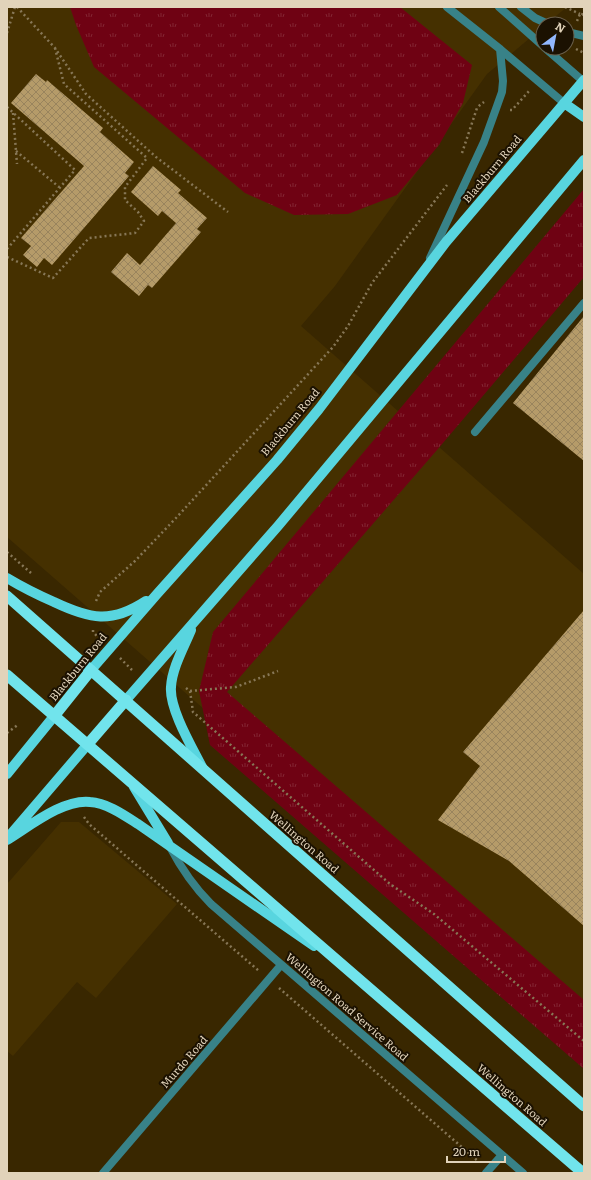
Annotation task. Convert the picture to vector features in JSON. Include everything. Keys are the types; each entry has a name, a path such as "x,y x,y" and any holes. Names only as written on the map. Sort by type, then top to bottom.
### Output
{"highway":[{"name":"Wellington Road","path":"7,596 584,1106"},
{"name":"Blackburn Road","path":"54,715 91,670"},
{"name":"Wellington Road","path":"7,675 583,1173"},
{"path":"88,744 126,700"}],"main road":[{"name":"Blackburn Road","path":"91,670 277,460 319,409 446,242 584,81"},
{"path":"564,103 584,117"},
{"path":"126,700 292,509 584,160"},
{"path":"7,578 72,611 94,617 124,613 157,594"},
{"path":"194,622 174,671 170,689 176,711 204,771"},
{"name":"Blackburn Road","path":"7,774 54,715"},
{"path":"7,839 88,744"},
{"path":"131,782 170,847"},
{"path":"7,839 53,812 71,804 90,802 104,805 119,812 342,965"}],"street":[{"path":"447,7 564,103"},
{"path":"499,7 535,39"},
{"path":"521,7 535,18"},
{"path":"425,269 484,142 502,92 503,82 500,49"},
{"path":"555,56 584,81"},
{"path":"476,432 584,303"},
{"name":"Wellington Road Service Road","path":"170,847 184,872 201,894 281,965 523,1173"},
{"name":"Murdo Road","path":"103,1173 281,965"},
{"path":"487,1172 502,1155"}],"path":[{"path":"7,33 16,7 55,48 86,94 156,157 228,212"},
{"path":"565,7 581,15 584,10"},
{"path":"7,257 53,278 90,238 135,233 144,221 138,212 125,200 125,187 147,158 64,84 55,48"},
{"path":"459,160 477,108 484,102 488,102 512,110 538,81"},
{"path":"7,107 75,170 7,249"},
{"path":"13,113 17,164"},
{"path":"16,151 59,187"},
{"path":"95,604 100,592 135,561 176,518 333,347 348,326 372,283 435,202 450,180"},
{"path":"190,692 236,687 278,671"},
{"path":"170,689 183,686 190,692 194,712 390,884 434,914 584,1040"},
{"path":"7,733 18,724"},
{"path":"84,818 89,824 269,979 487,1172"}],"shaded area":[{"path":"7,7 567,7 556,16 535,16 535,34 487,74 335,286 301,326 584,574 584,1041 7,537"},
{"path":"61,822 79,822 177,904 96,998 77,982 13,1056 7,1051 7,884"}],"green space":[{"path":"70,7 400,7 472,65 463,103 439,145 397,195 348,214 294,215 245,193 94,67"},
{"path":"584,189 584,277 437,450 227,692 584,1000 584,1069 210,745 199,691 213,632"}],"building":[{"path":"36,74 46,82 47,80 103,128 100,132 134,162 125,173 129,176 52,265 44,258 37,267 23,255 31,246 21,238 84,166 11,103"},
{"path":"153,166 181,190 178,193 207,218 197,229 201,232 152,288 148,285 139,296 111,272 127,253 140,265 176,223 162,211 158,216 131,192"},
{"path":"584,316 584,461 513,403"},
{"path":"584,610 584,926 509,861 438,820 480,766 463,752"}]}
